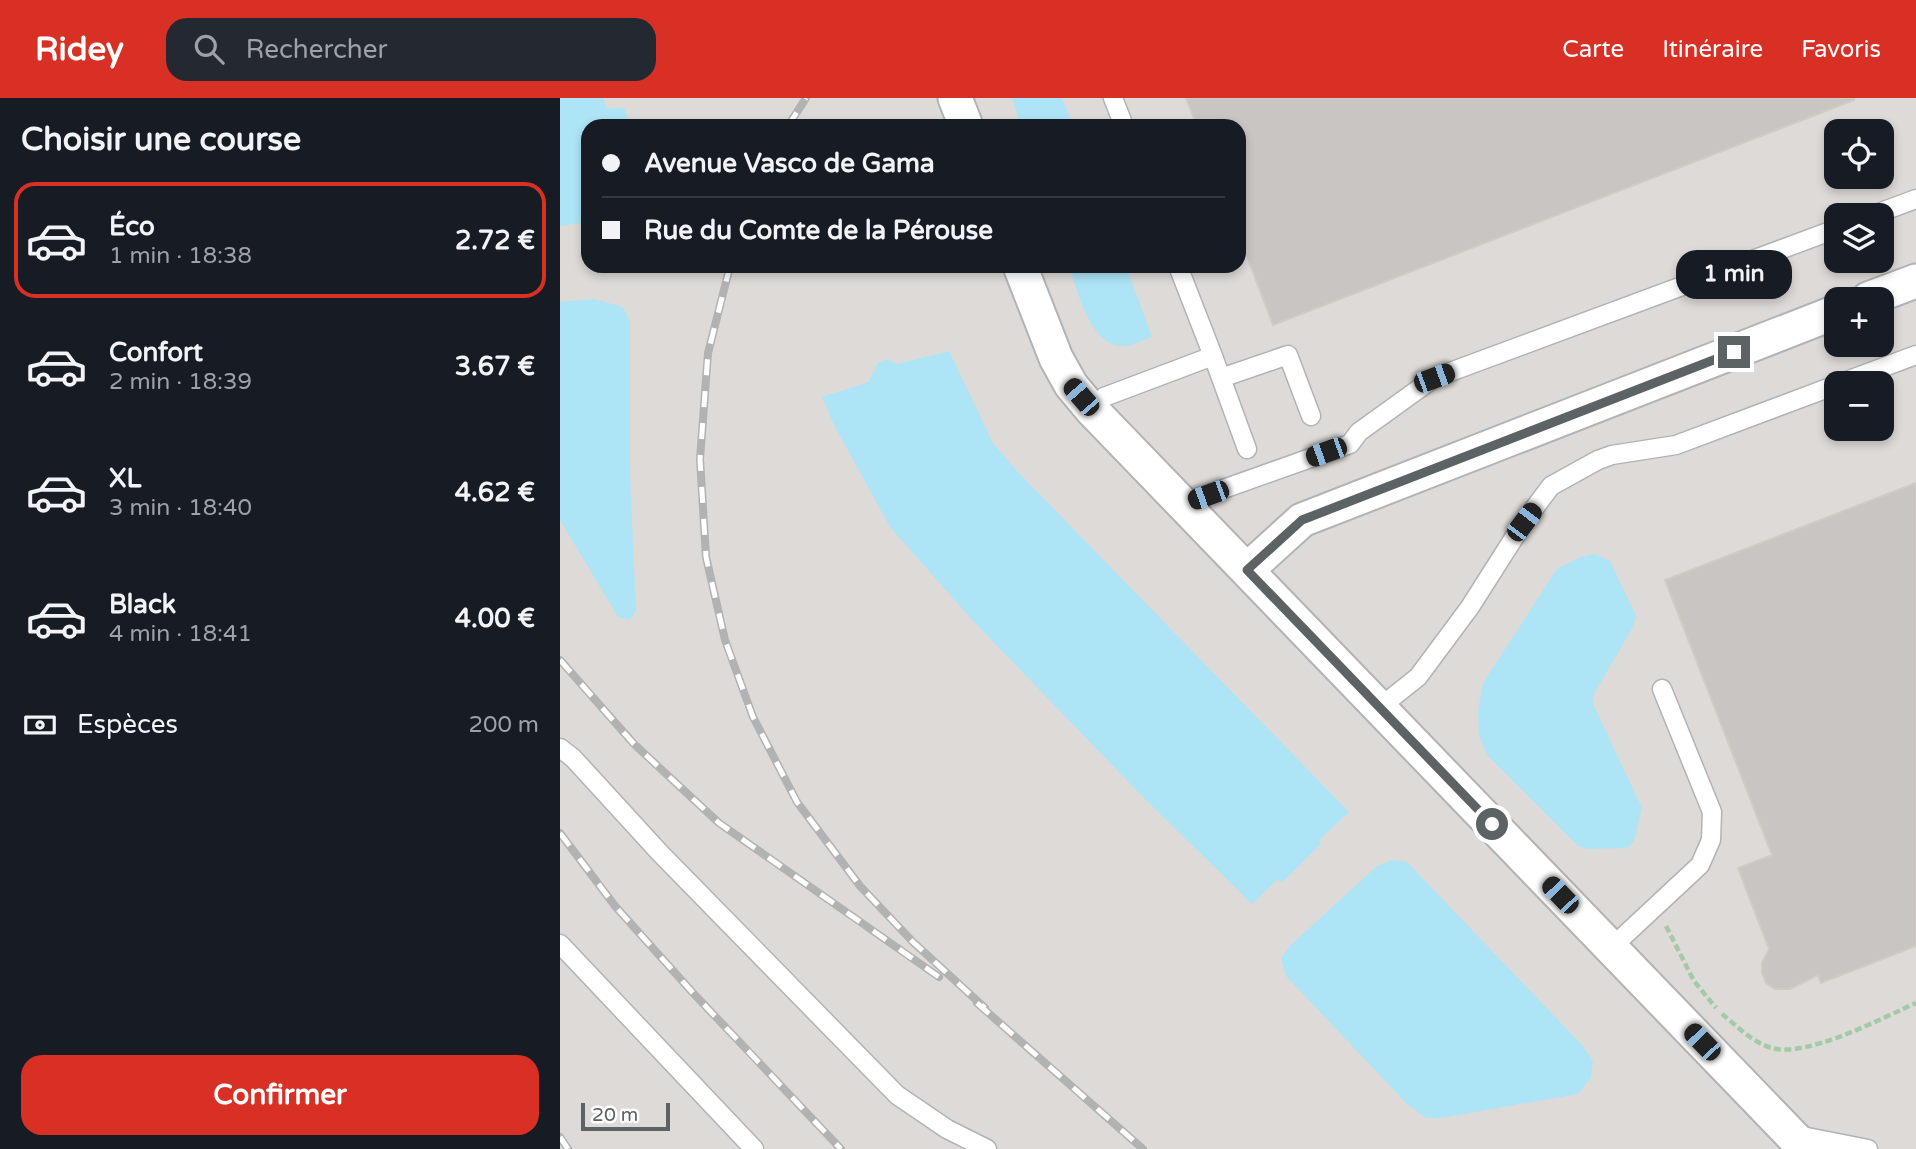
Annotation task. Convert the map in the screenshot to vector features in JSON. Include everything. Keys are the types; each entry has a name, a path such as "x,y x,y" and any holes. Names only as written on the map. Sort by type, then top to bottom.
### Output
{"street":[{"path":"955,98 962,119"},
{"path":"1023,273 1056,358 1071,385 1091,409 1797,1141"},
{"path":"1894,289 1916,281"},
{"path":"1247,570 1302,520 1824,317"}],"lane":[{"path":"1113,98 1121,119"},
{"path":"1894,207 1916,199"},
{"path":"1184,503 1350,444 1359,432 1434,378 1824,233"},
{"path":"1181,273 1247,449"},
{"path":"1221,378 1288,355 1311,416"},
{"path":"1873,371 1916,355"},
{"path":"1091,409 1104,397 1213,356"},
{"path":"1379,708 1418,677 1470,607 1524,522 1551,486 1612,455 1676,445 1824,390"},
{"path":"1611,948 1700,865 1711,840 1712,813 1662,689"},
{"path":"560,748 573,758 660,853 897,1095 947,1129 987,1149"},
{"path":"560,944 754,1149"},
{"path":"1797,1141 1868,1149"}],"path":[{"path":"1655,907 1694,981 1720,1013 1756,1041 1772,1048 1795,1050 1840,1036 1916,1003"}],"shaded area":[{"path":"560,98 1916,98 1916,1149 560,1149"}],"water":[{"path":"560,98 603,98 607,109 624,108 628,119 581,119 581,223 560,226"},
{"path":"1012,98 1062,98 1070,119 1019,119"},
{"path":"1071,273 1129,273 1152,337 1126,346 1114,344 1103,338 1095,329 1081,303"},
{"path":"594,299 623,307 630,321 630,475 636,610 630,620 618,617 560,520 560,302"},
{"path":"949,351 993,443 1016,470 1349,812 1319,840 1321,844 1282,883 1278,879 1252,904 1144,798 974,622 890,527 835,427 822,397 869,382 878,363 886,359 897,364"},
{"path":"1595,554 1610,561 1636,616 1633,627 1594,694 1593,704 1642,808 1634,841 1627,848 1588,849 1578,846 1488,756 1479,736 1478,710 1483,683 1557,569 1580,557"},
{"path":"1393,860 1407,862 1581,1044 1593,1061 1591,1077 1578,1094 1441,1118 1426,1118 1407,1104 1286,976 1281,958 1291,945 1377,866"}],"building":[{"path":"1186,98 1854,98 1273,325 1246,254 1246,119 1194,119"},
{"path":"1916,483 1916,946 1821,983 1818,975 1790,989 1775,989 1766,983 1762,973 1762,963 1769,949 1738,868 1772,855 1665,580"}],"railway":[{"path":"792,119 806,98"},
{"path":"728,273 708,353 700,459 706,557 725,640 753,717 797,802 860,886 913,942 985,1008"},
{"path":"560,660 634,744 719,823 939,977"},
{"path":"560,833 615,906 841,1149"},
{"path":"977,1003 1143,1149"},
{"path":"560,1137 568,1149"}],"route":[{"path":"1492,824 1247,570 1302,520 1734,352"}]}
